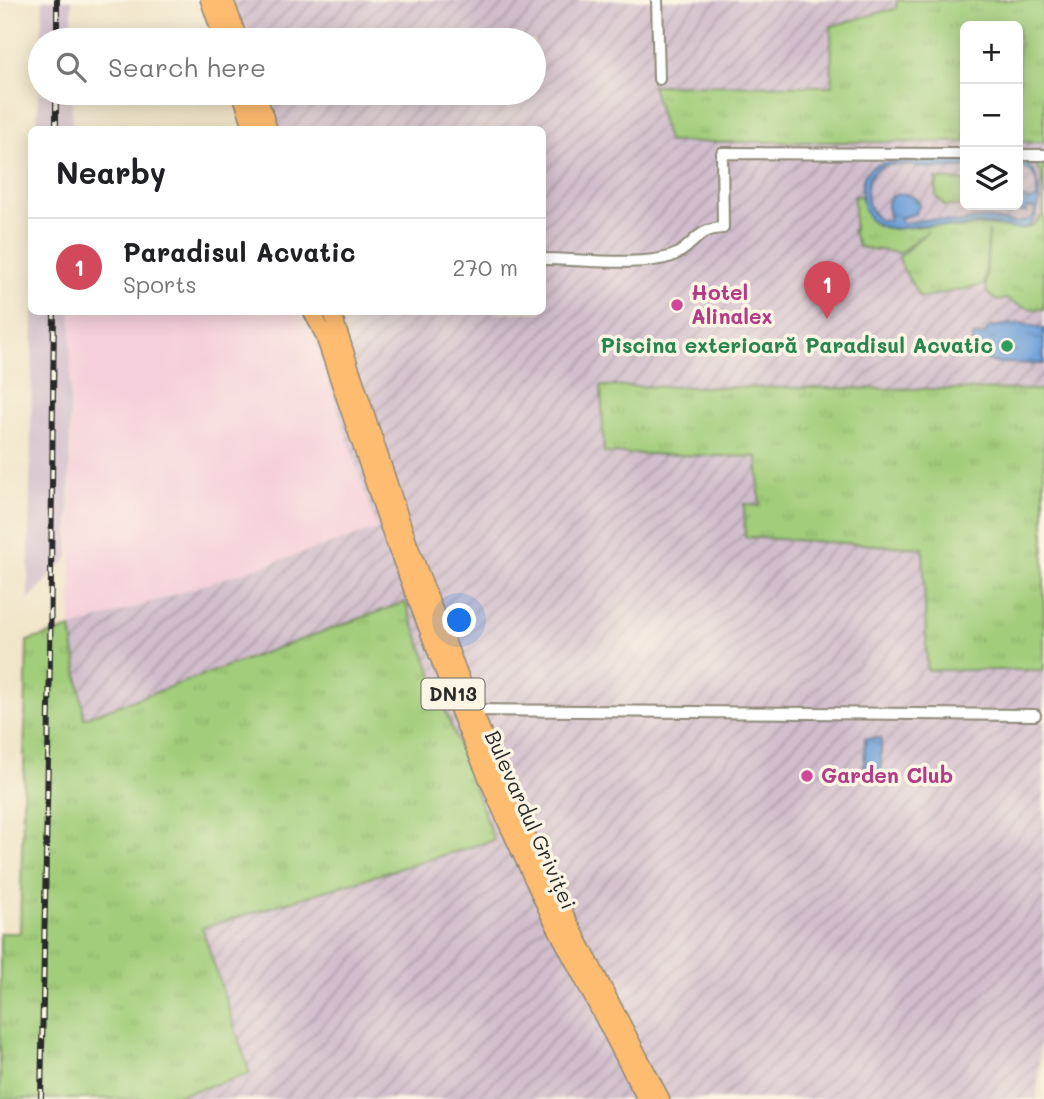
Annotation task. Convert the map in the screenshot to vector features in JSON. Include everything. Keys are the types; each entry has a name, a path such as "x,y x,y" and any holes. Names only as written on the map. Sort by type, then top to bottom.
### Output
{"main road":[{"path":"209,0 219,28"},
{"path":"225,0 235,28"},
{"path":"244,105 252,126"},
{"path":"261,105 268,126"},
{"name":"Bulevardul Griviței","path":"313,315 326,342 392,536 485,772 550,916 646,1099"},
{"name":"Bulevardul Griviței","path":"333,315 409,545 473,709 556,899 661,1099"}],"street":[{"path":"657,0 659,79"},
{"path":"546,259 643,261 675,255 703,232 723,228 722,153 960,154"},
{"path":"1023,155 1044,155"},
{"path":"473,709 1035,715"}],"shaded area":[{"path":"43,0 72,0 72,28 42,28"},
{"path":"205,0 1044,0 1044,988 1037,1099 166,1099 250,1074 201,928 494,839 405,602 83,718 71,628 377,529 307,315 546,315 546,126 245,126 238,105 546,105 546,28 214,28"},
{"path":"38,105 72,105 72,126 37,126"},
{"path":"33,315 71,315 69,557 28,600"},
{"path":"71,315 307,315 377,529 71,628"}],"green space":[{"path":"897,0 1044,0 1044,142 1023,142 1023,21 960,21 960,142 668,142 652,85 832,86 831,26 896,8"},
{"path":"1023,158 1044,158 1044,203 1041,173"},
{"path":"936,179 960,181 960,206 945,206 936,196"},
{"path":"854,196 861,196 869,219 875,224 893,229 934,225 961,228 982,225 1025,229 1034,225 1043,214 1044,203 1044,309 1024,307 1006,299 997,301 987,293 989,230 984,285 920,298 899,257 928,231 899,253 859,247 852,230"},
{"path":"601,386 1044,390 1044,670 927,670 923,548 745,537 744,504 760,506 757,457 604,453"},
{"path":"405,602 494,840 202,928 250,1074 166,1099 0,1099 0,933 20,933 27,641 71,628 84,718"}],"water":[{"path":"896,161 960,162 960,168 890,165 874,172 869,180 868,200 870,208 880,220 888,221 888,201 901,194 912,197 920,205 915,214 900,218 902,223 933,219 956,223 983,218 1017,223 1028,220 1034,215 1036,208 1026,208 1026,212 1019,210 1023,210 1023,198 1027,201 1036,199 1037,187 1033,173 1023,168 1023,162 1033,171 1037,179 1038,210 1030,225 1020,229 984,224 958,228 935,225 883,227 867,216 862,197 865,174 880,164"},
{"name":"Piscina exterioară Paradisul Acvatic","path":"1021,323 1044,329 1044,364 995,363 982,354 971,352 973,336 983,335 990,327"},
{"path":"865,738 881,738 881,778 864,778"}],"railway":[{"path":"57,0 57,28"},
{"path":"56,105 56,126"},
{"path":"41,1099 54,315"}],"place":[{"name":"Hotel Alinalex","path":"677,305"},
{"name":"Paradisul Acvatic","path":"827,319"},
{"name":"Piscina exterioară Paradisul Acvatic","path":"1007,346"},
{"name":"Garden Club","path":"807,776"}]}
